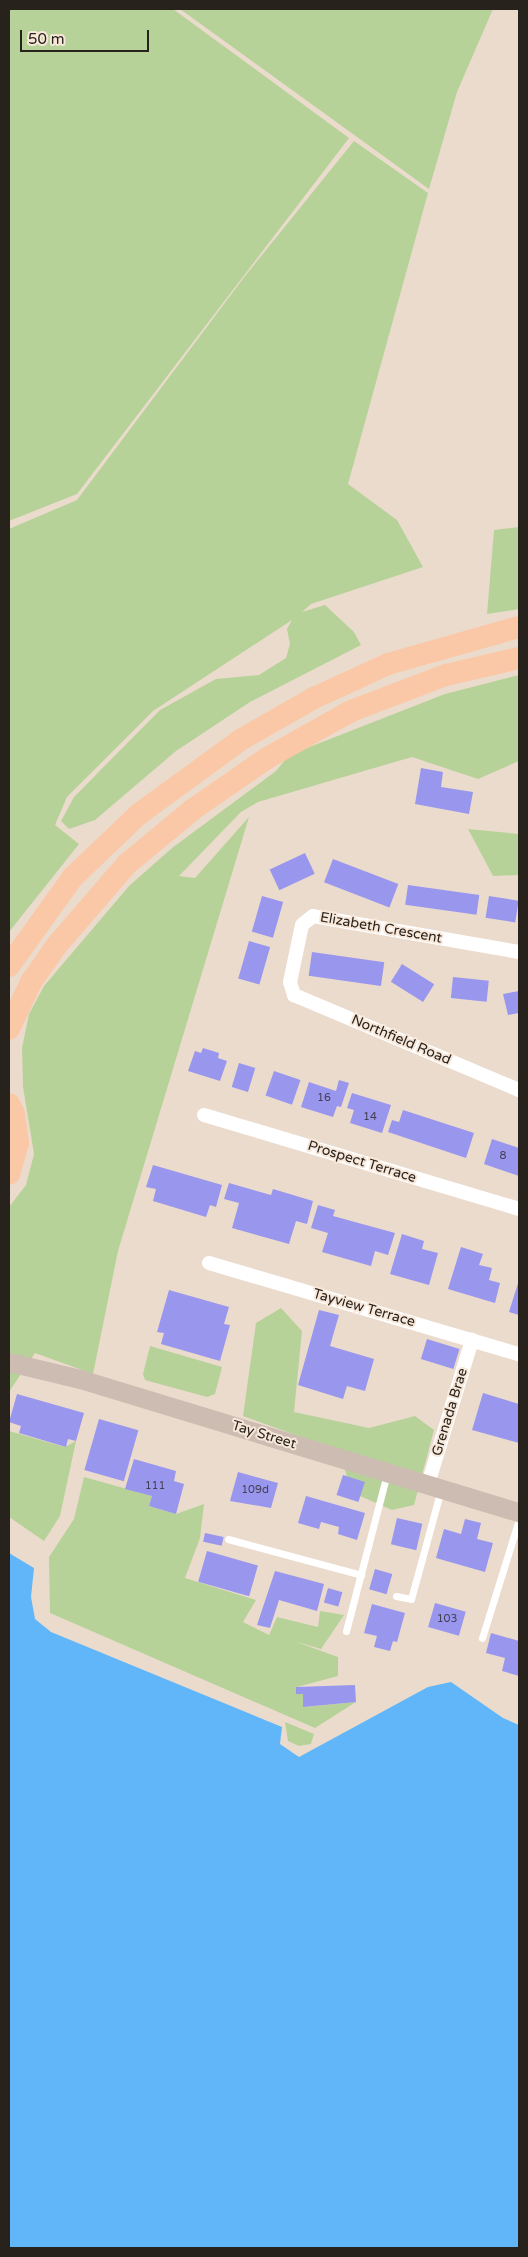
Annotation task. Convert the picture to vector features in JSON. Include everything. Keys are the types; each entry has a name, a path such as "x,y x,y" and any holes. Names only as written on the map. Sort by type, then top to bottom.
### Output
{"highway":[{"path":"9,966 32,929 80,871 139,814 242,739 314,698 388,664 519,627"},
{"path":"9,1029 31,982 57,945 128,864 192,810 268,758 351,711 446,675 519,658"},
{"path":"9,1104 14,1114 18,1143 9,1174"}],"main road":[{"name":"Tay Street","path":"9,1362 80,1379 519,1512"}],"street":[{"name":"Elizabeth Crescent","path":"290,982 302,925 313,916 519,952"},
{"name":"Northfield Road","path":"290,982 294,994 519,1090"},
{"name":"Prospect Terrace","path":"204,1115 519,1209"},
{"name":"Tayview Terrace","path":"209,1262 519,1354"},
{"name":"Grenada Brae","path":"435,1487 472,1340"}],"lane":[{"path":"346,1631 388,1472"},
{"path":"396,1596 411,1599 435,1487"},
{"path":"482,1638 519,1519"},
{"path":"228,1539 361,1575"}],"green space":[{"path":"9,9 173,9 349,138 77,494 9,521"},
{"path":"180,9 493,9 457,92 429,189"},
{"path":"354,141 428,193 348,484 397,520 423,567 311,604 302,612 325,605 354,632 361,645 250,702 176,751 95,820 69,829 61,821 74,797 160,710 216,679 259,675 286,658 290,644 287,629 292,620 153,711 67,797 55,825 79,844 9,932 9,529 77,500 245,276"},
{"path":"519,527 519,609 487,614 494,530"},
{"path":"519,675 519,761 478,779 412,757 258,802 241,812 179,876 195,878 249,817 118,1251 93,1374 35,1353 9,1392 9,1207 26,1185 34,1154 23,1087 22,1048 29,1014 44,986 129,886 172,848 276,771 289,755 445,694"},
{"path":"468,829 519,834 519,875 493,876"},
{"path":"281,1308 302,1331 294,1412 369,1428 415,1416 434,1430 414,1505 392,1510 351,1492 340,1451 243,1416 256,1323"},
{"path":"150,1346 222,1367 215,1394 207,1397 145,1380 143,1374"},
{"path":"9,1431 65,1447 76,1441 60,1516 44,1541 9,1517"},
{"path":"84,1477 152,1496 149,1506 176,1514 204,1504 200,1538 185,1578 256,1600 243,1622 269,1635 277,1617 318,1627 320,1611 344,1615 321,1649 294,1641 338,1657 338,1676 297,1687 296,1694 303,1694 304,1707 356,1702 315,1728 50,1613 49,1557 74,1519"},
{"path":"285,1722 314,1734 311,1744 299,1746 288,1741"}],"water":[{"path":"9,1553 34,1568 31,1597 35,1619 51,1632 282,1727 280,1744 299,1757 428,1687 451,1682 503,1718 519,1725 519,2248 9,2248"}],"building":[{"path":"421,768 443,772 441,787 473,792 469,814 415,804"},
{"path":"305,853 315,874 279,890 270,869"},
{"path":"333,859 398,884 389,907 324,882"},
{"path":"408,885 479,895 477,915 405,905"},
{"path":"262,896 283,902 273,938 252,932"},
{"path":"489,896 519,901 515,922 486,918"},
{"path":"249,941 270,947 259,985 238,978"},
{"path":"312,952 384,962 381,986 309,976"},
{"path":"402,964 434,984 423,1002 391,982"},
{"path":"453,977 489,981 487,1002 451,998"},
{"path":"519,991 519,1013 508,1015 503,994"},
{"path":"203,1048 219,1053 218,1058 227,1061 220,1081 188,1071 195,1051 201,1053"},
{"path":"239,1063 255,1068 248,1092 232,1087"},
{"path":"274,1071 300,1080 292,1105 266,1096"},
{"path":"339,1080 349,1083 341,1107 337,1106 333,1117 301,1107 309,1082 336,1091"},
{"path":"352,1093 391,1105 382,1133 350,1123 354,1110 347,1108"},
{"path":"403,1110 474,1133 466,1158 388,1132 392,1120 399,1122"},
{"path":"492,1139 519,1148 519,1176 484,1164"},
{"path":"153,1165 222,1185 216,1207 210,1205 206,1217 153,1201 156,1189 146,1187"},
{"path":"229,1183 271,1195 273,1189 313,1201 307,1224 296,1221 289,1244 232,1228 239,1203 224,1199"},
{"path":"318,1205 335,1210 333,1216 395,1233 388,1255 375,1251 371,1266 322,1252 328,1233 311,1228"},
{"path":"402,1234 424,1241 422,1249 438,1253 429,1285 390,1274"},
{"path":"461,1247 483,1254 479,1265 492,1268 489,1280 500,1283 495,1303 448,1289"},
{"path":"519,1280 519,1315 509,1312"},
{"path":"169,1290 229,1307 224,1324 230,1325 220,1361 161,1344 164,1333 157,1332"},
{"path":"319,1310 339,1315 330,1346 374,1359 365,1391 347,1386 343,1399 298,1385"},
{"path":"427,1339 460,1349 453,1369 421,1359"},
{"path":"483,1393 519,1404 519,1443 472,1430"},
{"path":"17,1394 84,1413 76,1441 68,1439 66,1447 19,1433 21,1426 9,1422"},
{"path":"99,1419 138,1430 124,1481 84,1470"},
{"path":"134,1459 176,1471 174,1481 184,1484 176,1514 149,1506 152,1496 125,1489"},
{"path":"238,1472 278,1483 271,1508 230,1501"},
{"path":"343,1475 365,1482 358,1502 337,1495"},
{"path":"306,1496 365,1513 357,1540 338,1534 339,1527 321,1522 319,1529 298,1523"},
{"path":"397,1518 422,1524 416,1550 391,1544"},
{"path":"465,1519 481,1523 477,1539 493,1543 485,1572 436,1558 444,1529 461,1534"},
{"path":"205,1533 224,1537 222,1546 203,1542"},
{"path":"207,1551 258,1566 249,1596 198,1582"},
{"path":"375,1569 392,1574 387,1594 369,1589"},
{"path":"275,1571 324,1584 317,1611 279,1600 270,1628 257,1625"},
{"path":"328,1588 342,1592 338,1607 324,1602"},
{"path":"435,1603 466,1612 459,1636 428,1627"},
{"path":"372,1604 405,1613 397,1642 393,1641 390,1651 374,1647 377,1636 364,1633"},
{"path":"491,1633 519,1641 519,1676 502,1671 505,1658 486,1653"},
{"path":"355,1685 356,1702 303,1707 303,1694 296,1694 296,1687"}]}
